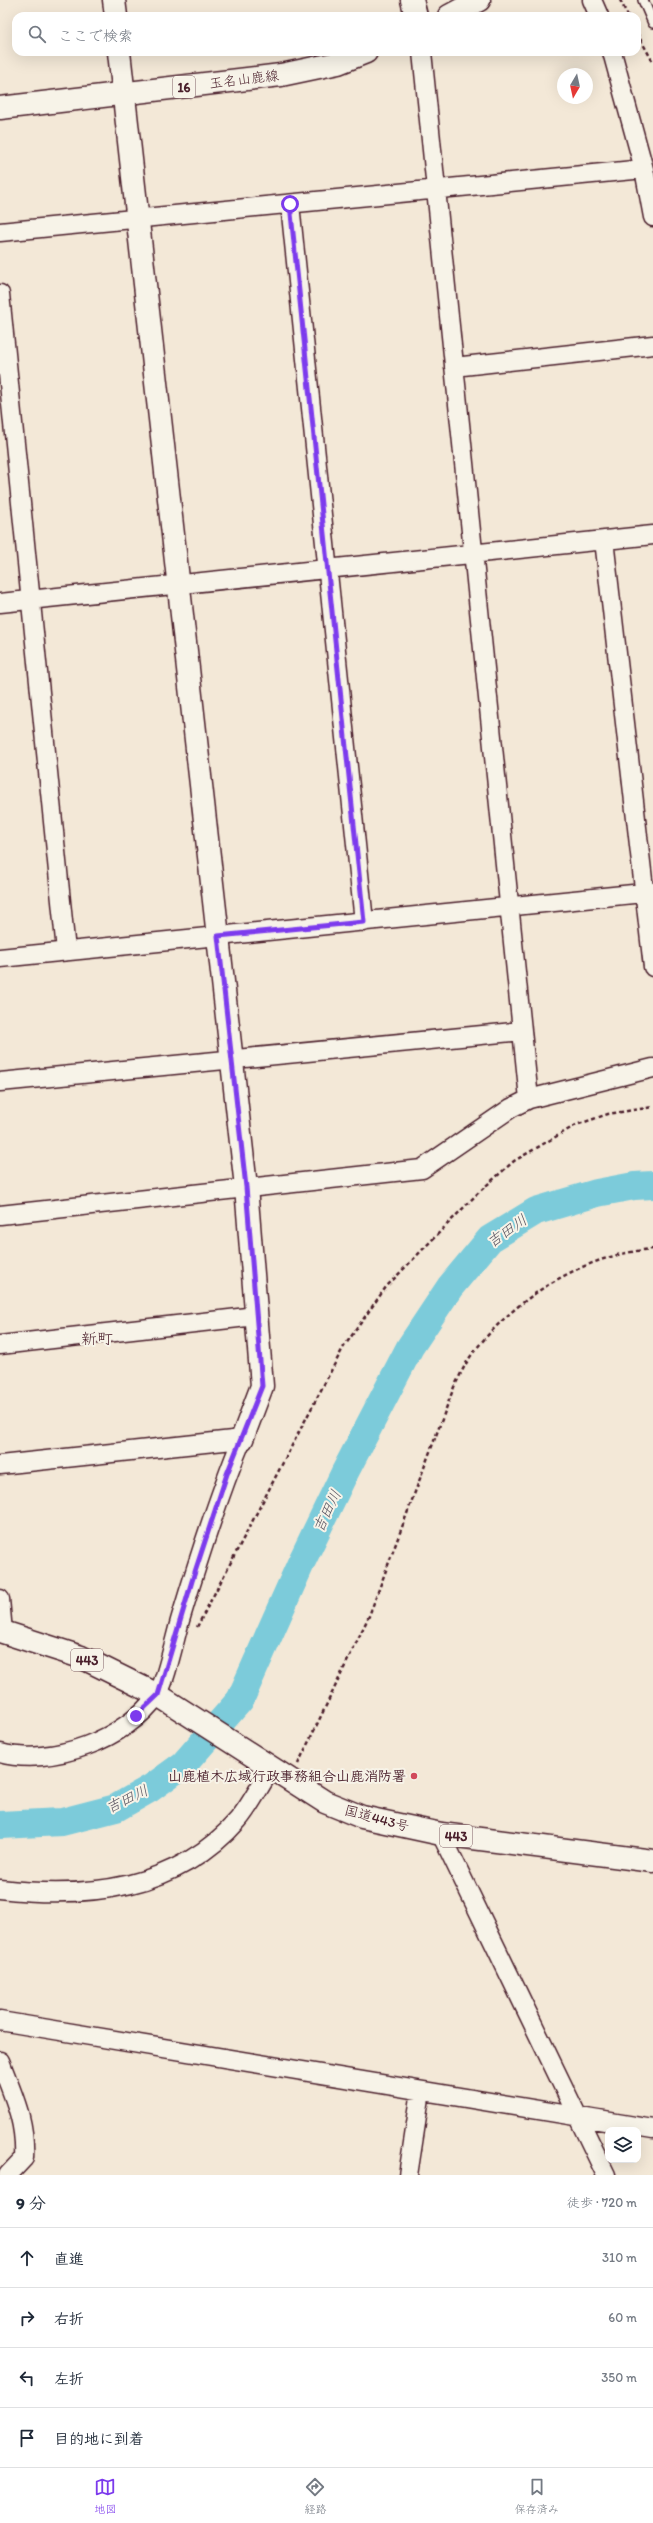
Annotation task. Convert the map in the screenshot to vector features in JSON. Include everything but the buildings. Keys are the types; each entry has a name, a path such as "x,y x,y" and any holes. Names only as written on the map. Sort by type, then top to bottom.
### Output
{"main road":[{"path":"114,0 116,12"},
{"path":"412,0 415,12"},
{"path":"456,12 479,0"},
{"path":"119,56 246,1187 262,1386 242,1439"},
{"name":"玉名山鹿線","path":"0,108 124,95 281,75 338,62 355,56"},
{"name":"国道443号","path":"2,1632 81,1657 164,1698 290,1781 325,1802 362,1817 441,1834 653,1861"}],"street":[{"path":"592,0 597,12"},
{"path":"422,56 529,1099"},
{"path":"613,56 644,169 653,217"},
{"path":"0,232 644,169"},
{"path":"290,204 364,922"},
{"path":"0,294 66,951"},
{"path":"454,367 653,345"},
{"path":"0,603 653,535"},
{"path":"604,540 648,892 653,967"},
{"path":"0,958 648,892"},
{"path":"0,1082 522,1031"},
{"path":"0,1215 422,1169 511,1108 529,1099 653,1068"},
{"path":"0,1345 256,1316"},
{"path":"0,1465 242,1439 227,1474 194,1574 164,1698 124,1727 78,1750 14,1757 0,1753"},
{"path":"0,1599 2,1632"},
{"path":"0,1888 35,1893 96,1891 145,1881 179,1867 216,1841 238,1820 271,1769"},
{"path":"441,1834 576,2116 606,2175"},
{"path":"0,2021 653,2129"},
{"path":"0,2061 22,2117 25,2136 24,2158 8,2175"},
{"path":"408,2175 421,2091"}],"lane":[{"path":"643,0 653,23"}],"path":[{"path":"620,0 626,12"},
{"path":"641,40 653,62"},
{"path":"194,1632 343,1348 386,1287 479,1192 514,1161 576,1125 608,1114 653,1107"},
{"path":"290,1781 369,1616 454,1387 472,1354 506,1316 566,1274 601,1259 653,1249"}],"waterway":[{"name":"吉田川","path":"0,1825 62,1822 116,1808 151,1788 184,1764 240,1700 301,1563 344,1474 410,1347 450,1287 490,1239 536,1211 597,1193 634,1186 653,1185"}],"place":[{"name":"山鹿植木広域行政事務組合山鹿消防署","path":"414,1776"}],"district":[{"name":"新町","path":"97,1338"}],"route":[{"path":"136,1716 158,1695 192,1581 227,1474 262,1386 246,1187 218,936 364,922 290,204"}]}
